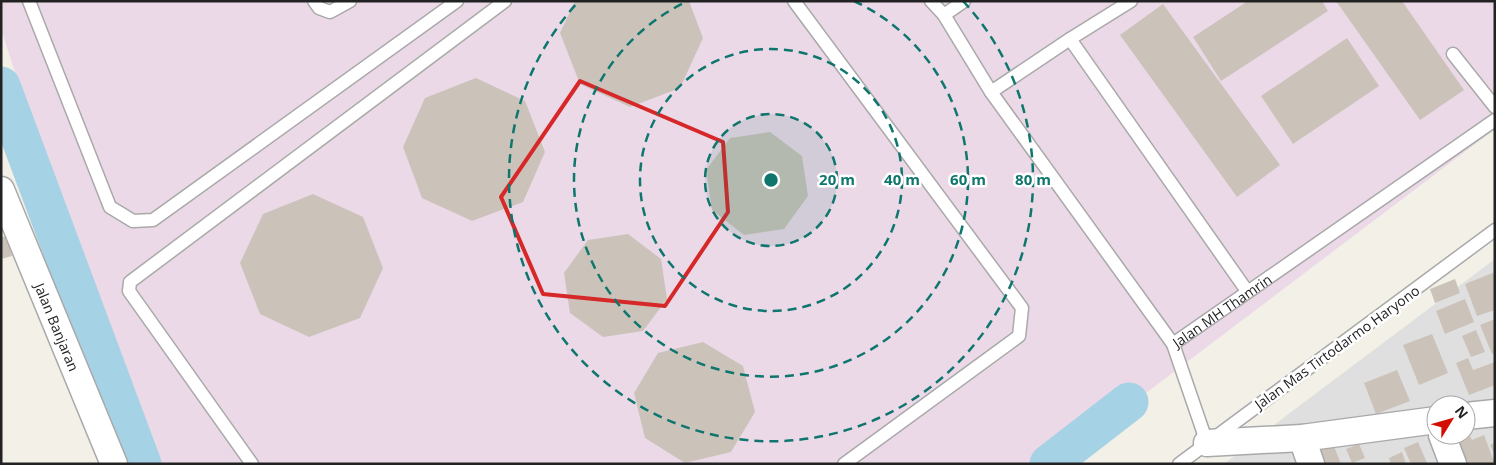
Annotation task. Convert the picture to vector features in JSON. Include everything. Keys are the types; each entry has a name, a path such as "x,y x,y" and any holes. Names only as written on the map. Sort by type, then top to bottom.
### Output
{"street":[{"name":"Jalan Banjaran","path":"1,190 114,464"},
{"path":"1476,415 1495,413"},
{"path":"1207,443 1302,438 1426,421"},
{"path":"1302,438 1311,464"},
{"path":"1445,445 1452,464"}],"lane":[{"path":"30,1 110,207 133,221 153,220 457,1"},
{"path":"314,1 318,8 330,12 350,1"},
{"path":"252,464 129,291 130,282 505,1"},
{"path":"794,1 1022,308 1019,336 844,464"},
{"path":"931,1 944,15 991,92 1173,344"},
{"path":"944,15 964,1"},
{"path":"991,92 1131,1"},
{"path":"1070,39 1247,291"},
{"path":"1453,54 1495,108"},
{"name":"Jalan MH Thamrin","path":"1207,443 1173,344 1495,120"},
{"name":"Jalan Mas Tirtodarmo Haryono","path":"1179,464 1495,230"}],"highlighted area":[{"path":"580,81 723,142 728,212 665,306 543,294 501,197"}],"shaded area":[{"path":"1,1 1495,1 1495,129 1052,464 141,464 1,29"},
{"path":"1495,259 1495,464 1224,464 1291,412"}],"building":[{"path":"575,1 689,1 703,38 680,88 630,107 580,84 560,33"},
{"path":"1248,1 1322,1 1328,11 1221,81 1193,37"},
{"path":"1336,1 1402,1 1464,90 1420,120"},
{"path":"1163,4 1280,165 1237,197 1120,35"},
{"path":"1347,38 1379,86 1293,144 1261,96"},
{"path":"476,78 525,101 545,152 523,202 472,221 422,198 403,147 425,98"},
{"path":"770,132 802,156 808,196 784,229 744,235 712,210 706,170 730,138"},
{"path":"313,194 363,217 383,268 360,318 309,337 260,314 240,263 263,214"},
{"path":"628,234 661,259 667,299 643,331 603,337 570,313 564,273 588,240"},
{"path":"7,236 12,256 1,259 1,237"},
{"path":"1495,272 1495,310 1477,316 1465,284"},
{"path":"1455,279 1460,293 1435,303 1430,289"},
{"path":"1465,299 1474,322 1445,334 1436,311"},
{"path":"1495,319 1495,353 1492,354 1480,325"},
{"path":"1476,330 1485,352 1471,357 1462,336"},
{"path":"1432,334 1448,373 1419,385 1403,345"},
{"path":"703,342 743,366 755,412 731,452 685,463 645,438 634,393 658,353"},
{"path":"1468,358 1473,370 1495,362 1495,385 1469,395 1456,363"},
{"path":"1397,370 1410,401 1376,414 1364,383"},
{"path":"1484,435 1495,464 1465,464 1451,445 1476,445 1476,438"},
{"path":"1332,441 1341,464 1313,464 1308,451"},
{"path":"1418,442 1427,463 1411,464 1404,448"},
{"path":"1495,443 1495,455 1490,445"},
{"path":"1359,444 1365,458 1352,463 1346,449"},
{"path":"1402,452 1406,464 1391,464 1389,458"}],"waterway":[{"path":"1,86 142,464"},
{"path":"1049,464 1129,402"}]}
